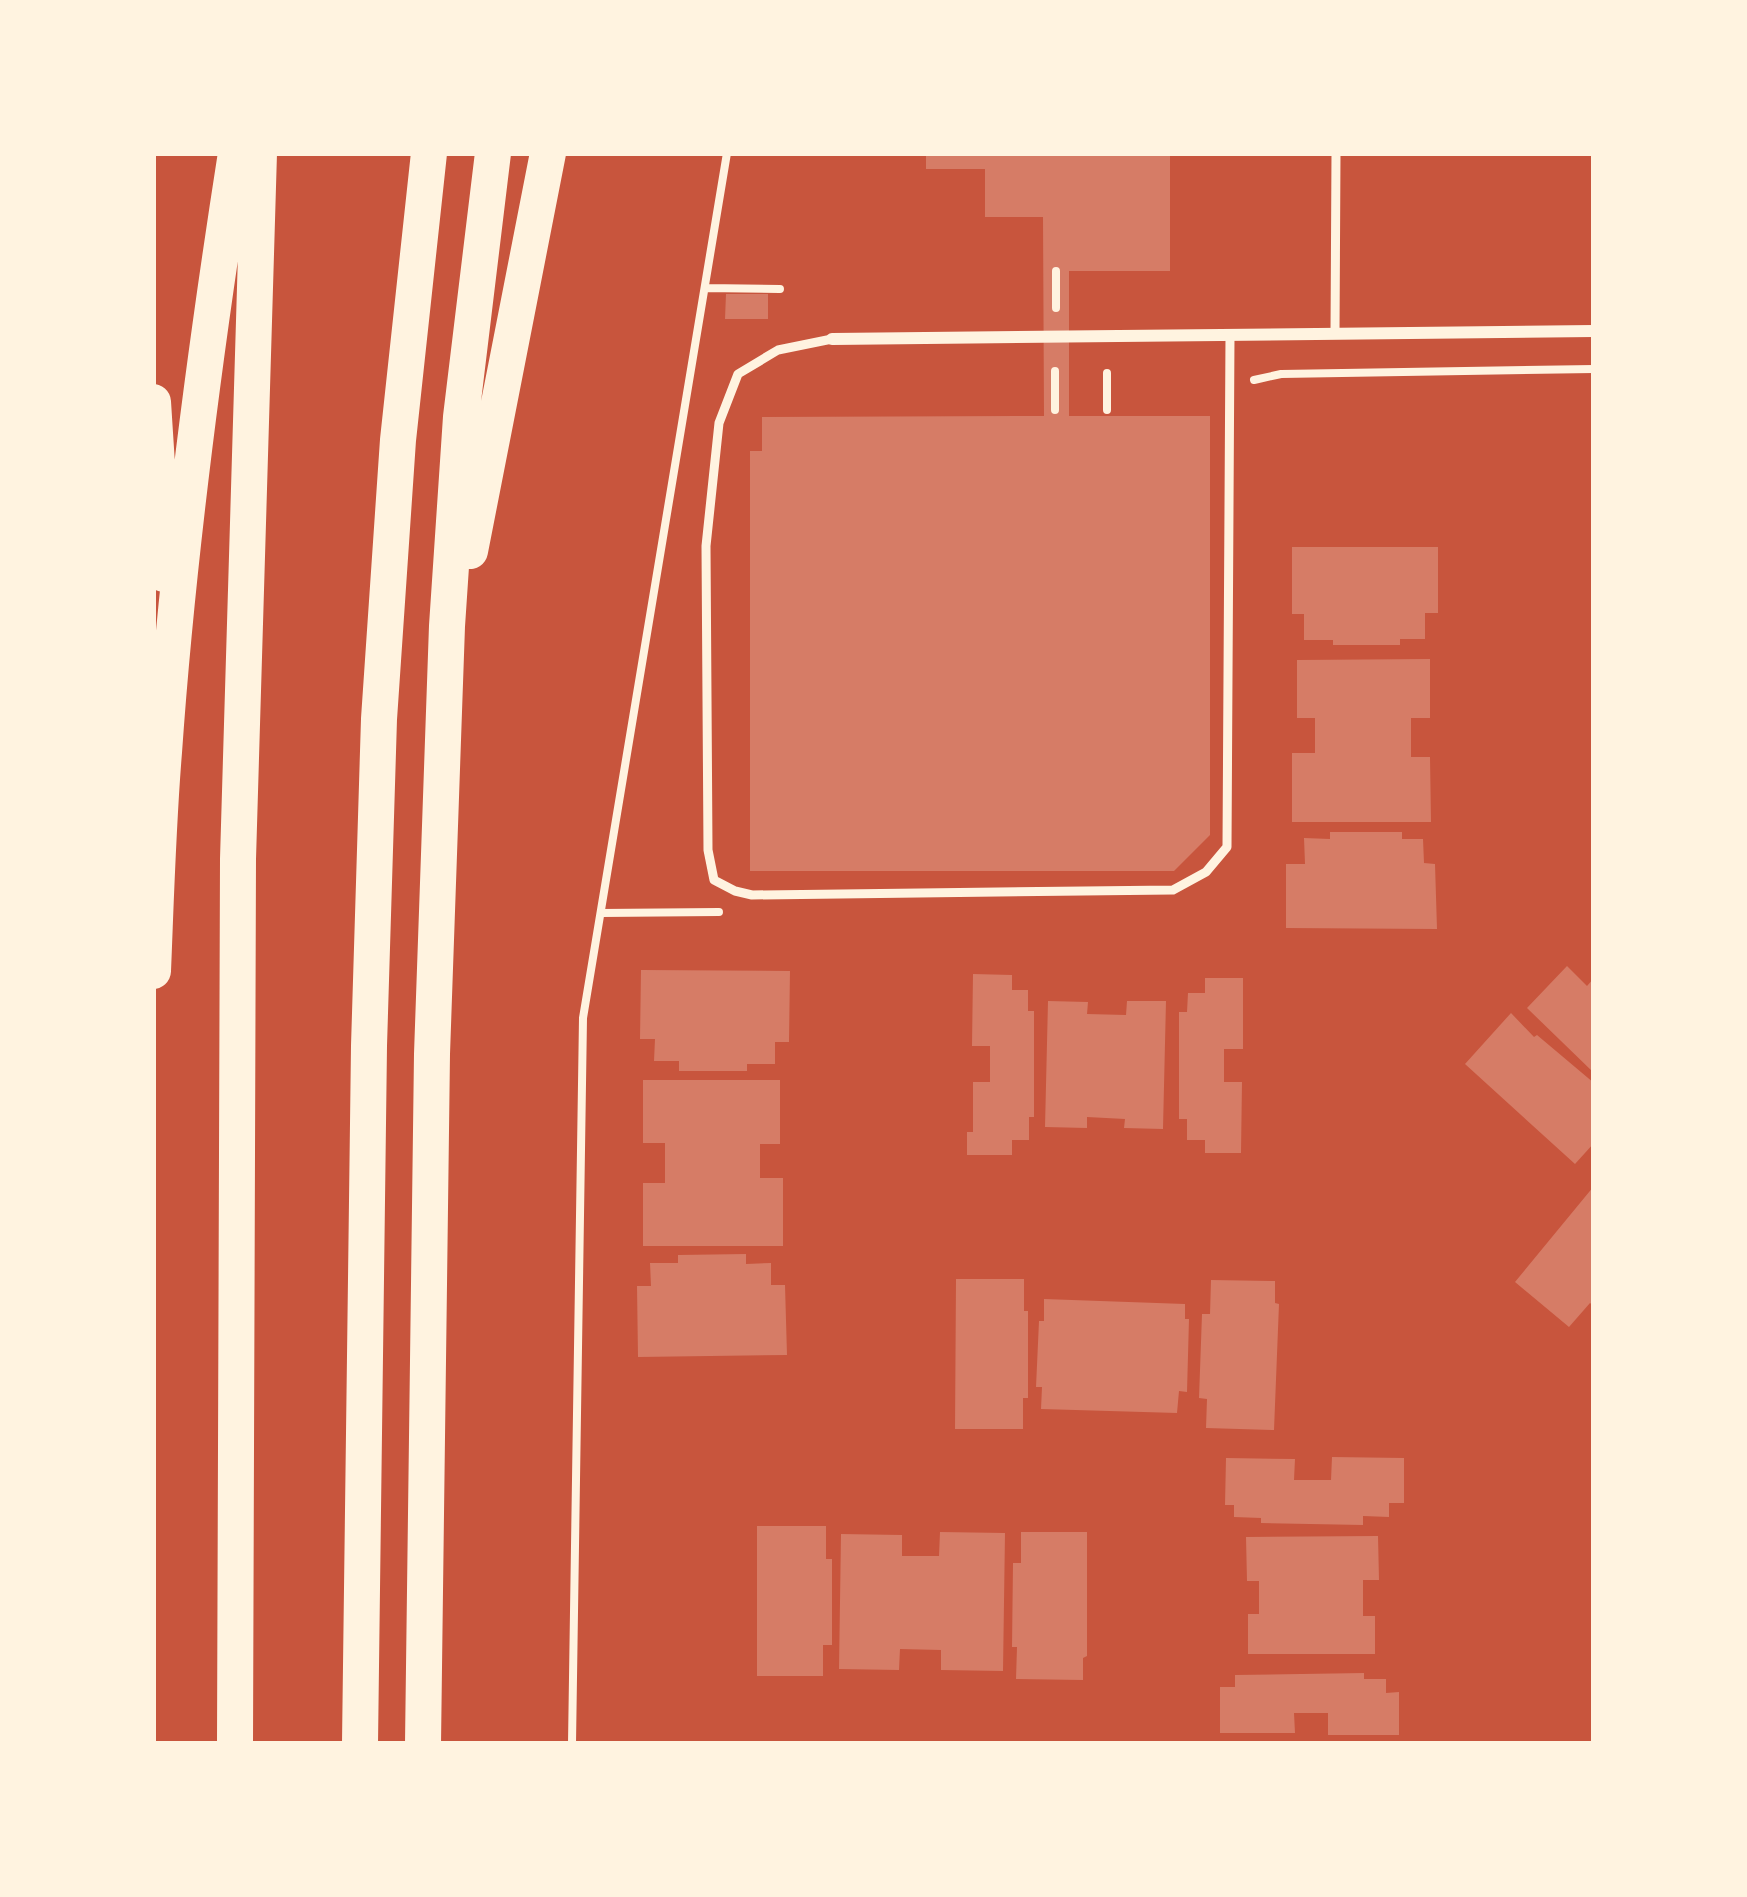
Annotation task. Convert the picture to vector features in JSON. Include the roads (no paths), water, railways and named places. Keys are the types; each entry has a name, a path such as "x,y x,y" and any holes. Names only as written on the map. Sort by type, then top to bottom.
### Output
{"highway":[{"path":"153,970 171,680 197,428 236,153"},
{"path":"235,1744 238,878 259,153"},
{"path":"360,1744 369,1023 379,719 390,529 429,153"},
{"path":"423,1744 432,1054 446,678 456,472 493,153"},
{"path":"446,678 548,153"},
{"path":"153,403 171,680"}],"street":[{"path":"832,339 1594,331"}],"lane":[{"path":"1335,334 1336,153"},
{"path":"832,339 778,350 738,374 719,423 706,546 708,850 714,880 752,895 1173,890 1206,872 1227,847 1230,336"}]}
